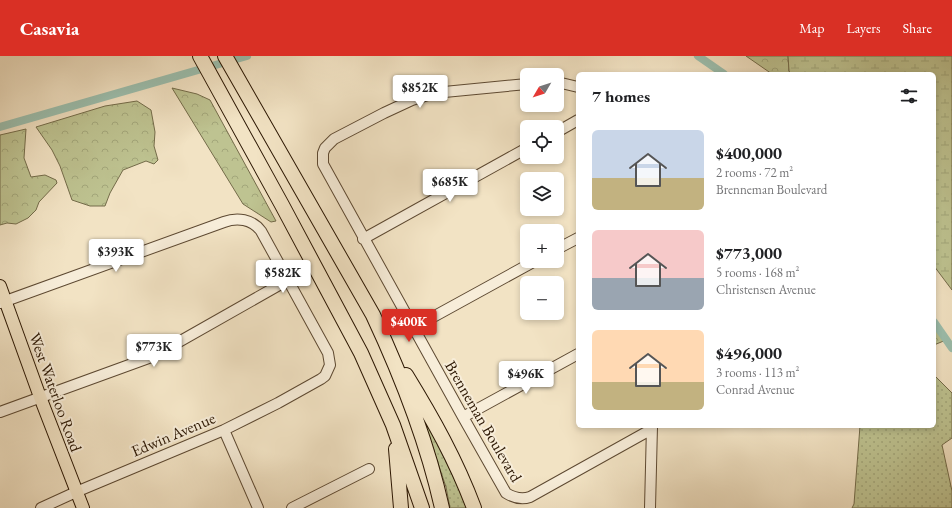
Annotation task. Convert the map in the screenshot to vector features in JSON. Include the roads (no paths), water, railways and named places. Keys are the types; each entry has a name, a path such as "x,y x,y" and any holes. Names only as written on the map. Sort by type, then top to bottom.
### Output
{"highway":[{"path":"200,56 361,353 394,431 422,508"},
{"path":"225,56 366,302 389,349 419,425 435,477 442,508"},
{"path":"389,349 432,417 455,463 474,508"},
{"path":"394,431 401,508"}],"main road":[{"name":"West Waterloo Road","path":"0,286 3,302 83,508"}],"street":[{"path":"564,84 576,87"},
{"name":"Brenneman Boulevard","path":"520,85 434,93 412,100 334,139 325,148 323,153 323,164 363,239 503,489 512,497 523,499 530,497 650,428"},
{"path":"564,128 576,121"},
{"path":"363,239 520,152"},
{"name":"Edwin Avenue","path":"3,302 224,222 236,219 244,220 258,228 330,358 328,370 325,376 278,403 224,430 40,508"},
{"path":"564,245 576,239"},
{"path":"413,328 522,268"},
{"path":"0,412 154,356 288,280"},
{"path":"463,417 576,355"},
{"path":"650,508 652,428"},
{"path":"224,430 258,508"},
{"path":"292,508 369,469"}],"waterway":[{"path":"0,127 247,56"},
{"path":"698,56 721,72"},
{"path":"936,325 952,348"}]}
